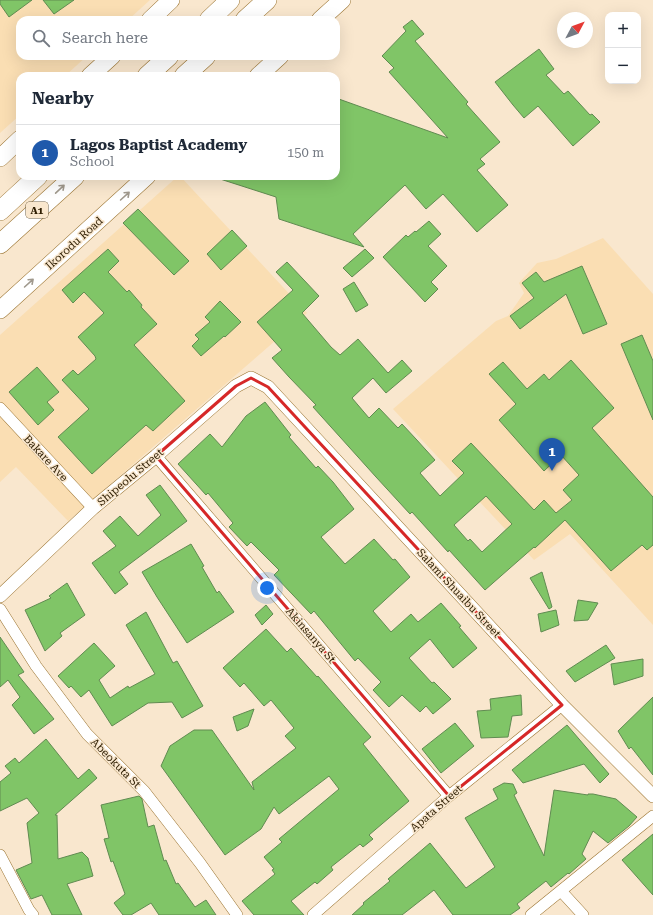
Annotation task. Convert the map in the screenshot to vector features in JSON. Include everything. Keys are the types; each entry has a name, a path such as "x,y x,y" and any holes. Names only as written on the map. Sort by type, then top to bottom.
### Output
{"highway":[{"path":"212,16 230,0"},
{"path":"249,16 267,0"},
{"path":"151,72 165,60"},
{"path":"188,72 202,60"},
{"name":"A1","path":"0,211 34,180"},
{"name":"A1","path":"0,244 71,180"}],"main road":[{"path":"154,16 171,0"},
{"path":"324,16 342,0"},
{"path":"94,72 108,60"},
{"path":"262,72 276,60"},
{"path":"0,158 16,144"},
{"name":"Ikorodu Road","path":"0,310 144,180"}],"street":[{"name":"Shipeolu Street","path":"0,596 93,508 156,456 236,386 251,378 268,387"},
{"name":"Salami Shuaibu Street","path":"268,387 562,705 653,796"},
{"name":"Bakare Ave","path":"0,408 93,508"},
{"name":"Akinsanya St","path":"156,456 449,796"},
{"name":"Abeokuta St","path":"0,609 36,666 87,734 144,791 200,863 237,915"},
{"name":"Apata Street","path":"313,915 449,796 562,705"},
{"path":"531,915 653,816"},
{"path":"0,855 32,915"},
{"path":"562,891 582,915"}],"highlighted area":[{"path":"251,378 268,387 562,705 449,796 156,456 236,386"}],"shaded area":[{"path":"0,0 150,0 132,16 16,16 16,60 83,60 69,72 16,72 16,119 0,133"},
{"path":"174,180 184,180 307,313 68,521 16,467 0,482 0,335"},
{"path":"603,238 653,294 653,625 570,534 534,560 393,409 496,321 508,316 524,293 519,283 537,263 556,259"}],"building":[{"path":"0,0 32,0 9,17 0,4"},
{"path":"43,0 74,0 54,14"},
{"path":"412,20 424,34 415,41 468,102 466,104 500,142 480,159 485,164 477,170 508,205 477,232 443,194 426,209 405,185 353,234 364,247 279,219 276,197 223,180 340,180 340,99 448,138 389,72 394,68 382,56 406,31 403,27"},
{"path":"539,49 554,69 546,75 564,94 568,91 590,115 592,114 600,122 573,146 538,106 524,118 495,82"},
{"path":"138,209 189,261 174,275 123,223"},
{"path":"429,221 441,234 428,246 447,266 431,282 438,289 425,302 383,257 406,235 408,237"},
{"path":"232,230 247,246 221,270 207,254"},
{"path":"108,249 119,261 108,272 127,292 129,290 142,305 141,307 157,324 134,345 185,401 153,431 146,425 92,474 58,437 89,409 62,380 73,370 78,375 96,359 78,337 104,313 84,292 73,303 62,290"},
{"path":"365,249 374,258 352,277 343,268"},
{"path":"287,262 319,296 302,313 331,347 340,355 358,339 388,373 402,360 412,371 386,393 373,378 352,398 369,418 379,408 398,428 402,424 435,460 420,473 440,496 464,473 452,461 471,443 534,510 544,500 556,513 572,500 563,490 579,475 561,455 544,471 499,420 516,404 489,374 503,362 527,389 544,374 549,380 571,360 614,408 592,428 653,497 653,545 647,550 642,545 611,571 565,520 535,548 534,547 485,590 449,550 448,552 412,512 410,514 376,477 313,407 316,405 272,358 282,350 257,322 293,290 276,272","holes":["486,496 512,524 482,552 470,539 468,541 454,525"]},
{"path":"582,266 607,324 583,334 566,294 520,329 510,316 534,298 522,283 536,272 544,282"},
{"path":"354,282 368,305 356,312 343,289"},
{"path":"220,301 241,322 201,356 192,346 199,339 195,335 210,322 205,317"},
{"path":"642,335 653,361 653,420 621,344"},
{"path":"37,367 59,392 47,402 54,410 38,425 9,392"},
{"path":"265,402 291,435 289,437 316,468 318,466 333,482 354,509 321,537 345,564 374,539 393,560 395,559 410,577 373,611 391,632 411,614 418,622 441,603 461,626 459,627 477,648 453,668 430,639 409,658 432,683 434,682 451,699 433,714 426,706 420,712 402,695 389,707 373,690 381,682 358,658 355,661 314,611 311,614 274,575 279,570 251,542 247,546 229,527 233,523 208,493 206,495 178,464 210,434 222,447 246,416"},
{"path":"160,485 187,521 119,572 128,584 115,594 92,563 116,546 103,531 120,516 138,536 161,515 146,495"},
{"path":"191,544 217,593 219,591 234,612 187,643 142,572"},
{"path":"542,572 552,607 549,609 530,578"},
{"path":"67,583 85,615 60,633 62,636 45,651 25,610 51,598 49,596"},
{"path":"578,600 598,603 588,620 574,621"},
{"path":"266,605 273,614 262,625 255,615"},
{"path":"556,610 559,625 541,632 538,614"},
{"path":"146,612 173,663 177,661 203,706 182,718 172,702 148,703 112,726 89,690 81,697 71,686 69,688 58,676 94,643 115,666 99,680 110,698 128,686 129,688 155,674 126,625"},
{"path":"266,629 287,652 291,648 317,677 318,676 371,737 363,744 409,801 369,835 373,839 363,847 360,844 331,867 333,870 317,884 315,882 291,901 304,915 254,915 242,901 275,874 272,870 274,869 264,857 282,842 279,839 339,789 329,776 279,814 274,807 261,829 225,855 161,766 170,746 194,730 212,730 254,790 252,782 296,748 285,736 294,728 271,700 264,706 244,683 240,687 223,668"},
{"path":"0,637 24,672 18,675 54,719 34,734 12,705 20,697 8,680 0,687"},
{"path":"606,645 615,658 575,682 566,671"},
{"path":"643,659 643,676 614,685 611,664"},
{"path":"521,695 522,715 512,716 508,737 481,738 477,711 491,710 490,699"},
{"path":"653,697 653,775 631,747 629,749 618,731"},
{"path":"254,709 248,726 237,731 233,717"},
{"path":"455,723 474,746 441,773 422,749"},
{"path":"567,725 609,774 600,783 584,764 523,783 512,770"},
{"path":"46,739 78,779 89,769 97,778 55,815 57,815 58,859 82,852 88,858 93,876 67,884 82,915 52,915 42,895 31,899 16,870 32,863 27,823 39,813 27,798 0,811 0,782 11,773 5,766 15,758 19,763"},
{"path":"504,783 513,784 517,793 514,795 544,856 554,790 588,795 593,794 616,799 637,817 629,826 608,843 593,831 582,854 586,859 551,887 546,881 517,904 520,908 510,915 453,915 434,890 402,915 352,915 364,904 363,903 390,881 388,879 430,843 466,888 495,867 465,818 498,799 493,789"},
{"path":"139,796 142,799 148,827 154,825 164,861 166,860 176,884 178,883 195,907 206,900 216,915 159,915 151,903 131,915 123,915 114,903 125,894 113,861 111,862 104,839 109,838 101,805"},
{"path":"653,834 653,895 622,860"}],"place":[{"name":"Lagos Baptist Academy","path":"552,471"}]}
